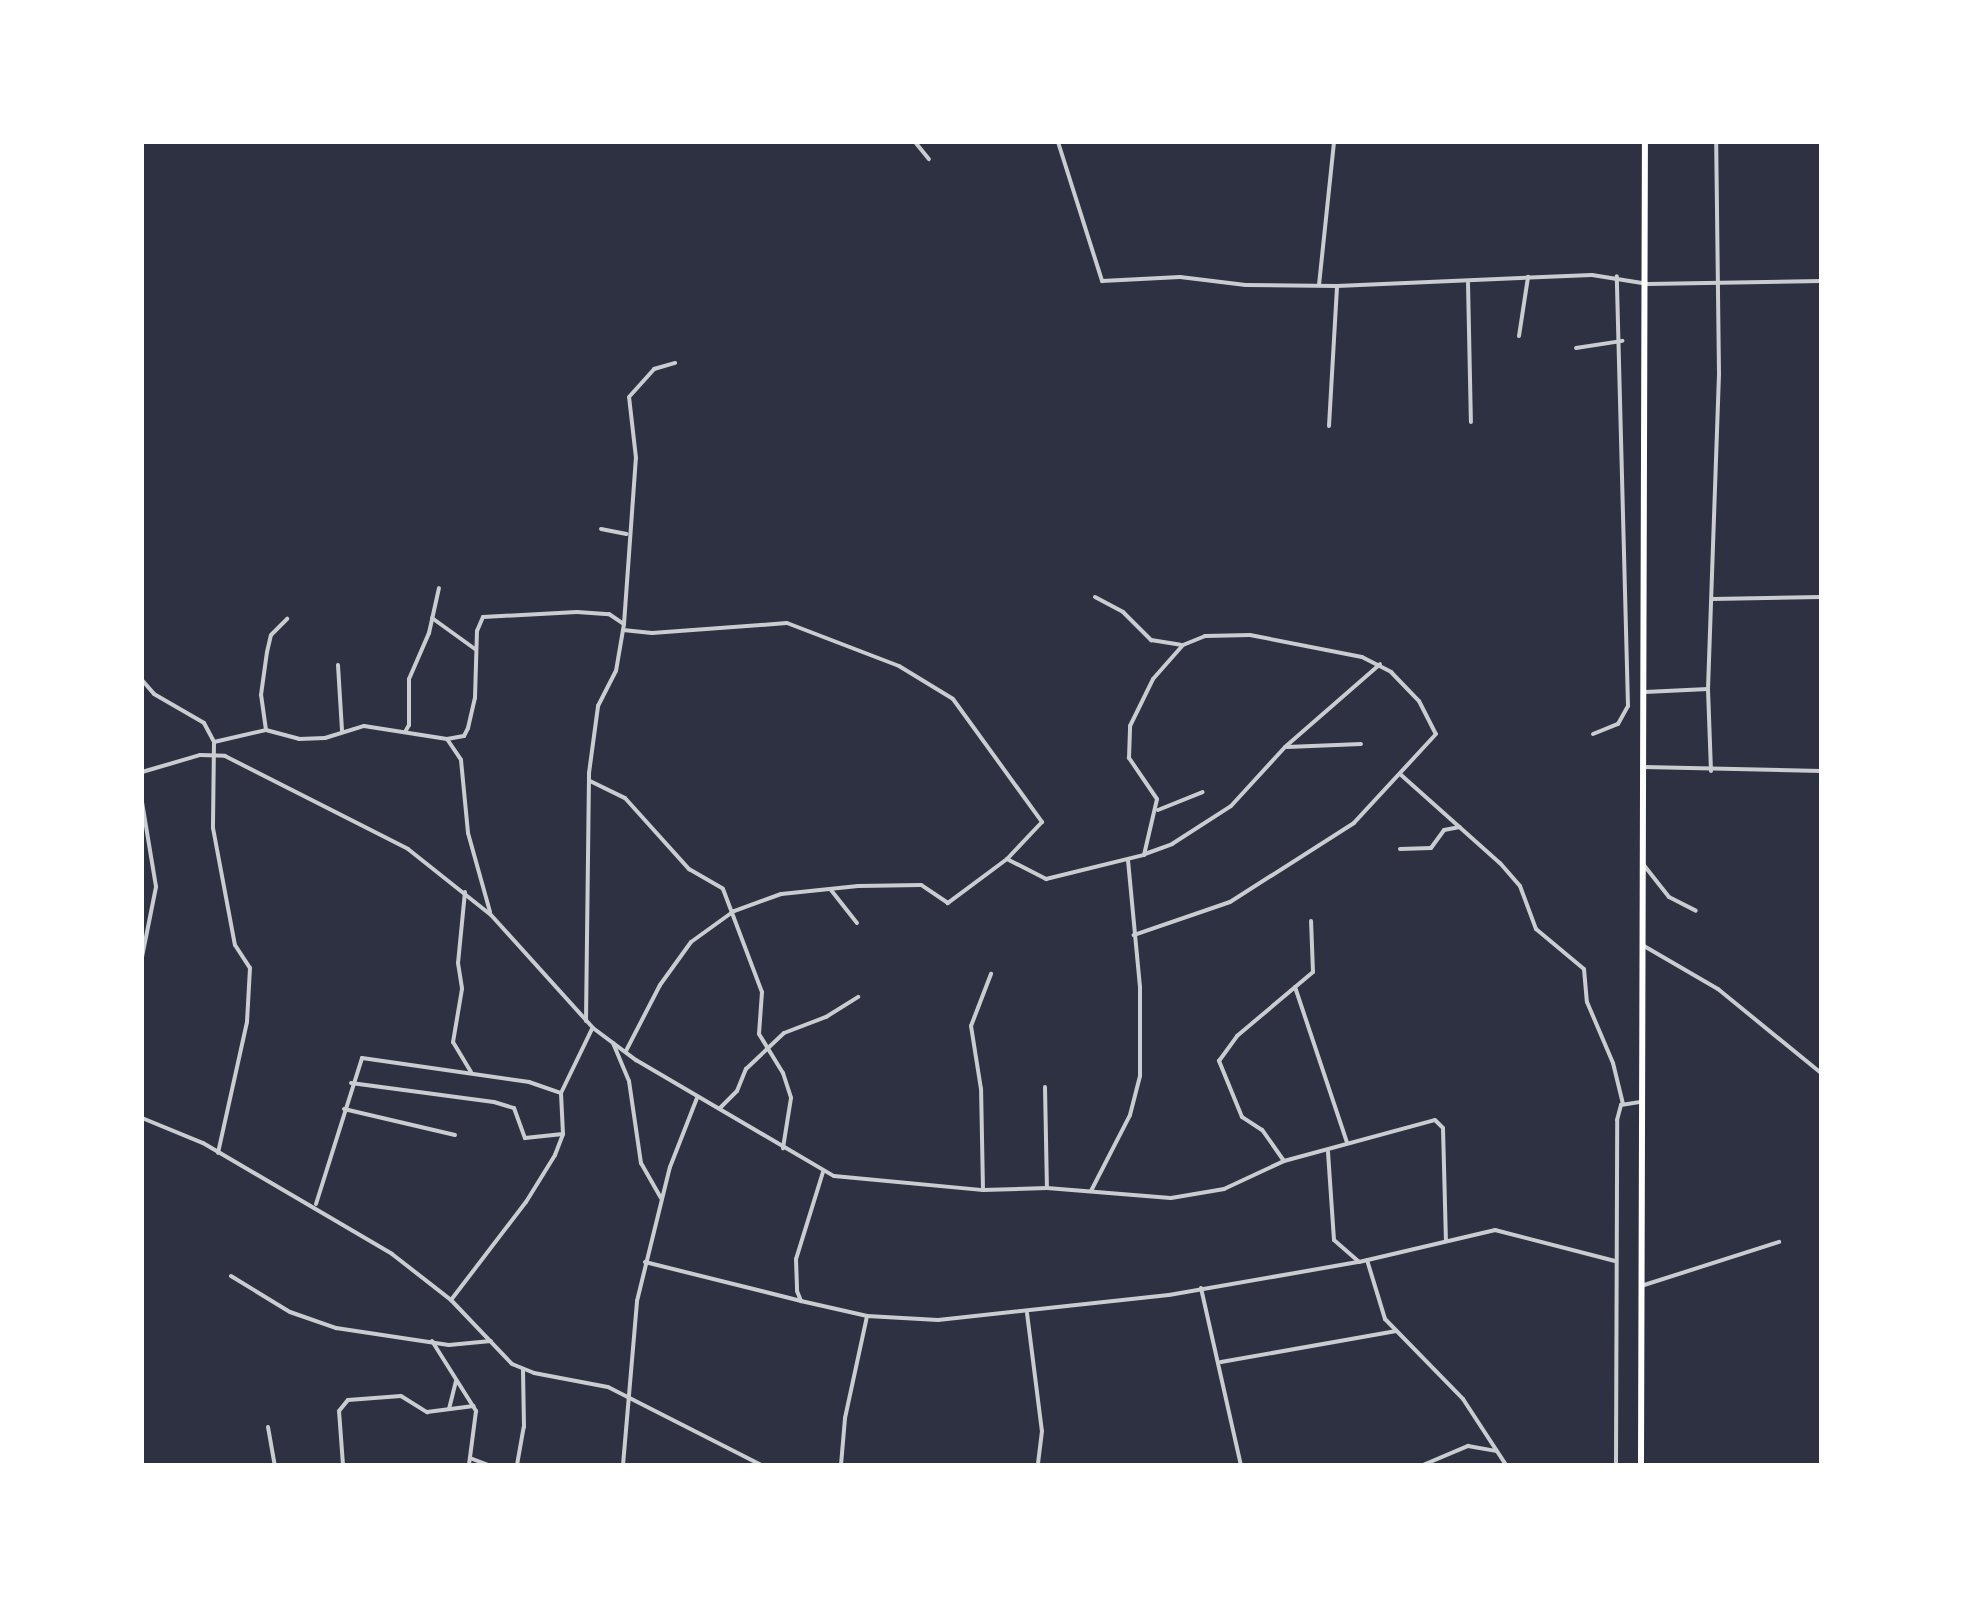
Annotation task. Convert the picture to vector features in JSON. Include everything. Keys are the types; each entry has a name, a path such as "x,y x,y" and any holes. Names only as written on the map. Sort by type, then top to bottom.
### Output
{"highway":[{"path":"1641,1465 1644,946 1641,767 1645,692 1648,284 1645,142"}],"street":[{"path":"915,142 929,159"},
{"path":"1058,142 1102,281 1180,277 1246,285 1337,286 1617,276 1648,284 1821,281"},
{"path":"1319,285 1333,142"},
{"path":"1711,771 1708,689 1719,284 1715,144"},
{"path":"1593,734 1618,724 1628,706 1622,341 1617,276"},
{"path":"1519,336 1528,277"},
{"path":"1468,283 1471,422"},
{"path":"1329,426 1337,286"},
{"path":"1576,348 1622,341"},
{"path":"586,1021 590,781 598,706 616,671 624,627 636,458 629,397 654,369 675,363"},
{"path":"601,529 629,536"},
{"path":"405,732 409,725 409,679 432,618 439,588"},
{"path":"1095,597 1123,612 1151,640 1183,645 1221,632 1250,635 1380,664 1419,701 1436,729 1400,774 1354,823 1284,871 1230,902 1134,935"},
{"path":"1712,599 1821,597"},
{"path":"214,742 266,730 299,739 380,727 447,739 464,736 475,698 475,649 480,620 487,616 604,613 624,627 652,633 787,623 876,655 935,684 976,725 1042,819 1007,859 948,903 921,885 829,888 781,894 734,911 691,942 660,985 625,1052"},
{"path":"432,618 475,649"},
{"path":"266,730 261,695 267,652 271,635 287,619"},
{"path":"1144,855 1158,810 1154,791 1129,758 1130,726 1153,679 1183,645"},
{"path":"1007,859 1046,879 1128,861 1172,844 1231,806 1285,747 1380,664"},
{"path":"338,665 342,731"},
{"path":"142,680 154,694 204,723 214,742 213,828 231,929 235,945 249,964 250,988 218,1153"},
{"path":"1645,692 1708,689"},
{"path":"447,739 461,760 468,833 491,915"},
{"path":"1285,747 1361,744"},
{"path":"142,772 215,754 408,849 491,915 593,1028 625,1052 823,1172 983,1190 1047,1188 1171,1198 1204,1194 1284,1161 1328,1152 1347,1142 1439,1122 1446,1240"},
{"path":"1641,767 1711,771 1821,771"},
{"path":"1400,774 1462,827 1520,886 1536,929 1584,969 1587,1002 1613,1063 1623,1104 1617,1120 1616,1465"},
{"path":"590,781 625,798 689,869 721,885 734,911 762,992 759,1034 766,1050 783,1073 791,1098 783,1148"},
{"path":"1158,810 1203,792"},
{"path":"142,802 156,887 142,957"},
{"path":"1400,849 1431,848 1444,830 1462,827"},
{"path":"1091,1191 1137,1095 1141,1017 1128,861"},
{"path":"1643,864 1669,897 1696,911"},
{"path":"829,888 857,923"},
{"path":"465,892 458,963 462,989 453,1042 471,1072"},
{"path":"1284,1161 1262,1130 1242,1117 1219,1061 1237,1036 1315,967 1311,921"},
{"path":"1644,946 1718,989 1821,1073"},
{"path":"983,1190 981,1089 971,1026 991,974"},
{"path":"1295,987 1347,1142"},
{"path":"720,1108 766,1050 784,1033 835,1013 858,997"},
{"path":"451,1300 526,1202 563,1134 561,1093 593,1028"},
{"path":"612,1042 629,1081 641,1163 661,1198"},
{"path":"316,1205 351,1083 361,1059 367,1057 471,1072 561,1093"},
{"path":"351,1083 494,1102 514,1108 525,1138 563,1134"},
{"path":"1045,1087 1047,1188"},
{"path":"623,1465 626,1395 645,1262 661,1198 698,1097"},
{"path":"1623,1104 1641,1102"},
{"path":"344,1109 455,1135"},
{"path":"142,1118 218,1153 252,1176 316,1205 451,1300 523,1370 626,1395 761,1465"},
{"path":"1328,1152 1334,1240 1359,1262"},
{"path":"801,1301 796,1259 823,1172"},
{"path":"645,1262 867,1316 938,1320 1026,1312 1201,1288 1359,1262 1495,1230 1615,1261"},
{"path":"1641,1286 1779,1242"},
{"path":"1367,1260 1377,1305 1396,1331 1463,1399 1506,1465"},
{"path":"231,1276 290,1312 336,1328 459,1345 491,1341"},
{"path":"1201,1288 1221,1362 1241,1465"},
{"path":"1026,1312 1042,1431 1038,1465"},
{"path":"841,1465 845,1418 867,1316"},
{"path":"1221,1362 1396,1331"},
{"path":"432,1341 474,1406 469,1465"},
{"path":"517,1465 524,1427 523,1370"},
{"path":"449,1409 456,1381"},
{"path":"343,1465 339,1411 348,1400 401,1396 421,1411 474,1406"},
{"path":"268,1427 275,1465"},
{"path":"1423,1465 1468,1446 1497,1452"},
{"path":"470,1458 488,1465"}]}
